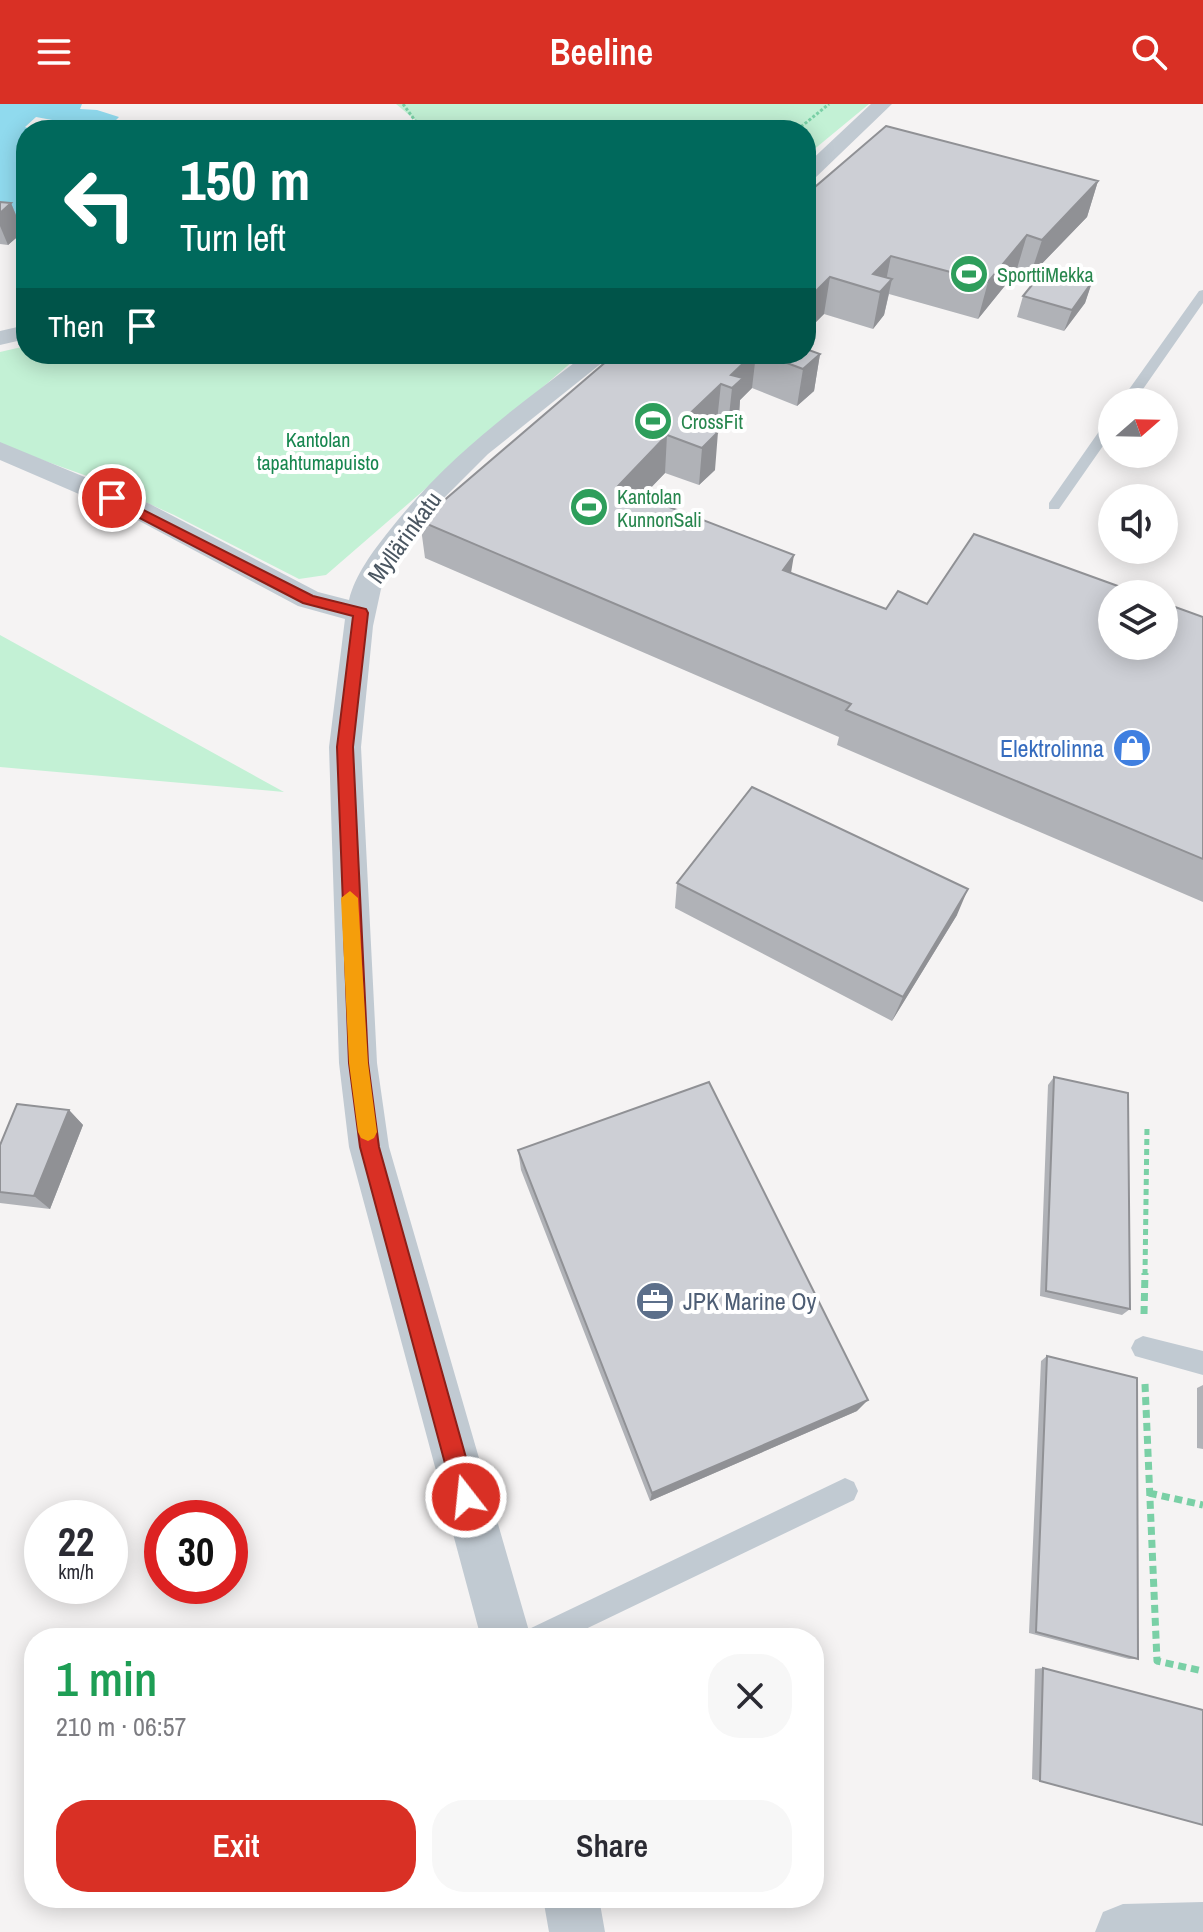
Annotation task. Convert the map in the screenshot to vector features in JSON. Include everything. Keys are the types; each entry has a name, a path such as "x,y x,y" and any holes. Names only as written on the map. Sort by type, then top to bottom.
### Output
{"street":[{"path":"816,155 882,104"},
{"name":"Myllärinkatu","path":"503,1628 369,1147 358,1063 345,747 366,589 386,554 431,495 479,448 588,364"},
{"path":"0,450 140,510 308,599 361,613"},
{"path":"573,1908 577,1932"},
{"path":"1123,1932 1203,1930"}],"lane":[{"path":"1137,388 1203,294"},
{"path":"1054,506 1098,443"},
{"path":"1143,1348 1203,1363"},
{"path":"559,1628 845,1491"}],"path":[{"path":"403,104 417,120"},
{"path":"809,120 829,104"},
{"path":"1147,1127 1143,1348 1157,1661 1203,1671"},
{"path":"1149,1493 1203,1505"}],"green space":[{"path":"396,104 869,104 816,148 816,120 415,120"},
{"name":"Kantolan tapahtumapuisto","path":"16,348 16,364 569,364 326,575 299,579 174,515 87,476 0,445 0,352"},
{"path":"0,635 284,792 0,767"}],"water":[{"path":"0,104 82,104 80,109 97,110 119,117 116,120 36,117 33,120 16,120 16,222 0,219"}],"building":[{"path":"886,126 1098,181 1042,240 1027,235 988,282 891,256 873,274 892,279 880,292 830,277 816,291 816,186"},
{"path":"0,202 11,203 0,213"},
{"path":"1045,269 1092,282 1072,310 1023,296"},
{"path":"603,364 743,364 731,375 743,378 732,388 721,384 683,420 718,432 702,448 667,435 617,487 794,555 783,570 886,609 898,591 927,604 974,534 1101,580 1098,580 1098,660 1178,660 1178,608 1203,617 1203,859 846,710 851,704 420,521"},
{"path":"790,364 809,364 803,369"},
{"path":"752,787 968,889 903,997 677,883"},
{"path":"1054,1077 1128,1093 1130,1309 1046,1291"},
{"path":"709,1082 868,1400 652,1493 518,1150"},
{"path":"17,1104 69,1110 34,1196 0,1192 0,1145"},
{"path":"1047,1356 1137,1378 1138,1659 1036,1632"},
{"path":"1043,1668 1203,1710 1203,1825 1040,1781"}],"slow traffic":[{"path":"350,898 358,1063 368,1132"}],"place":[{"name":"SporttiMekka","path":"969,274"},
{"name":"CrossFit","path":"653,421"},
{"name":"Kantolan KunnonSali","path":"589,507"},
{"name":"Elektrolinna","path":"1132,748"},
{"name":"JPK Marine Oy","path":"655,1301"}],"route":[{"path":"112,498 308,599 361,613 345,747 358,1063 369,1147 466,1497"}]}
